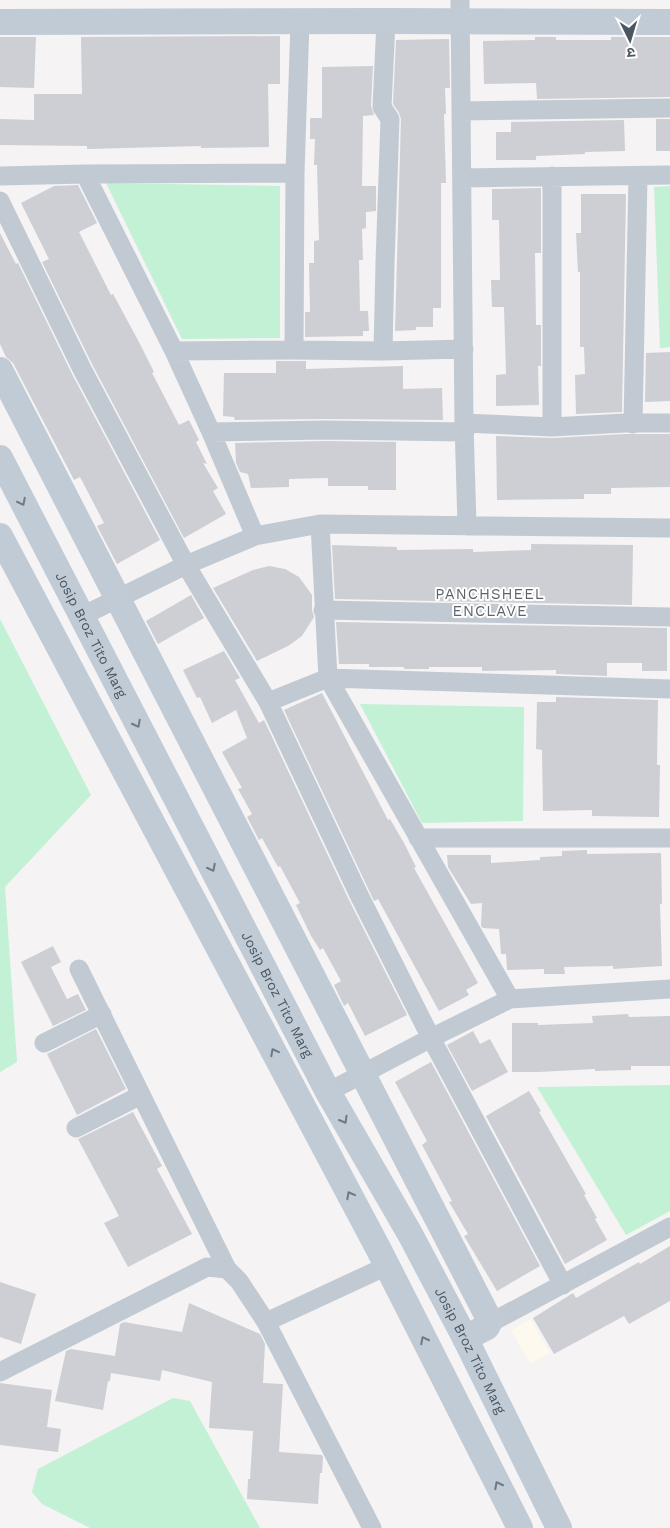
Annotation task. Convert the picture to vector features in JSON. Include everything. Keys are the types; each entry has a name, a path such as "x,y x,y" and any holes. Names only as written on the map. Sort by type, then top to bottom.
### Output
{"main road":[{"path":"0,22 386,21 460,11 670,22"},
{"path":"0,370 490,1323 487,1327 464,1338"},
{"name":"Josip Broz Tito Marg","path":"0,458 328,1092 410,1234 559,1528"},
{"name":"Josip Broz Tito Marg","path":"0,536 387,1266 520,1528"}],"street":[{"path":"460,11 467,526"},
{"path":"384,352 390,119 382,107 386,21"},
{"path":"294,350 295,173 300,22"},
{"path":"461,111 670,108"},
{"path":"0,176 295,173"},
{"path":"85,174 174,351 255,536"},
{"path":"552,176 552,427"},
{"path":"633,424 638,176"},
{"path":"462,178 670,176"},
{"path":"0,202 82,369 186,565 268,702 431,1038 563,1285"},
{"path":"174,351 294,350 384,352 464,349"},
{"path":"211,432 552,427 670,423"},
{"path":"82,616 186,565 255,536 320,524 670,528"},
{"path":"320,524 328,678 510,999"},
{"path":"323,610 670,617"},
{"path":"268,702 328,678 670,690"},
{"path":"418,838 670,838"},
{"path":"79,969 227,1269 239,1281 266,1322 372,1528"},
{"path":"328,1092 510,999 670,988"},
{"path":"44,1043 102,1014"},
{"path":"76,1128 141,1095"},
{"path":"490,1323 670,1227"},
{"path":"266,1322 387,1266"},
{"path":"0,1372 207,1267 227,1269"}],"shaded area":[{"path":"531,1319 550,1353 530,1364 511,1330"}],"green space":[{"path":"106,183 280,186 280,338 182,339"},
{"path":"670,186 670,347 660,348 654,187"},
{"path":"0,619 91,795 5,887 17,1062 0,1072"},
{"path":"360,704 524,707 523,821 422,823"},
{"path":"670,1085 670,1211 626,1235 537,1087"},
{"path":"173,1398 190,1401 260,1528 90,1528 42,1504 32,1492 38,1469"}],"building":[{"path":"280,36 280,84 268,84 269,147 201,148 201,146 87,149 87,146 0,145 0,119 34,120 34,94 82,94 81,37"},
{"path":"0,37 36,37 34,88 0,87"},
{"path":"535,37 556,37 556,40 611,40 611,37 670,37 670,97 537,99 536,83 484,84 483,41 535,40"},
{"path":"449,39 450,88 445,88 446,114 444,114 446,183 441,183 441,308 433,308 433,327 416,327 416,330 395,331 401,119 393,104 396,40"},
{"path":"373,66 371,106 374,115 363,116 362,186 376,186 376,211 366,212 366,228 362,229 363,260 359,260 360,311 368,311 369,331 363,331 363,336 305,337 305,312 310,312 309,263 314,263 314,241 319,240 317,165 314,165 315,139 310,139 310,118 322,118 322,67"},
{"path":"656,119 670,119 670,151 656,151"},
{"path":"624,120 625,151 536,156 536,160 496,160 496,132 511,132 511,122"},
{"path":"78,185 97,223 79,232 111,295 113,294 140,344 154,372 152,373 179,425 189,420 199,440 196,442 207,464 203,463 218,488 213,491 226,514 184,538 92,364 42,262 49,259 21,203 54,186"},
{"path":"541,188 541,253 535,253 536,325 541,325 541,366 538,366 539,405 496,406 496,375 506,374 504,307 492,307 491,280 500,280 499,220 492,220 492,189"},
{"path":"581,194 626,194 622,412 576,414 575,375 585,374 584,347 580,347 580,272 578,272 576,233 581,233"},
{"path":"0,233 16,264 18,263 72,374 160,540 117,564 97,526 104,523 80,477 74,480 13,363 6,357 0,344"},
{"path":"670,352 670,401 645,402 646,353"},
{"path":"276,361 306,361 306,369 403,366 403,389 442,388 443,420 235,420 234,417 223,416 224,373 276,373"},
{"path":"625,434 670,434 670,487 611,488 611,494 584,494 584,499 497,500 496,436 553,438"},
{"path":"396,442 396,490 368,490 368,486 328,486 328,478 289,479 289,487 251,488 248,474 240,472 236,463 235,443"},
{"path":"531,544 633,545 632,605 335,599 332,545 397,547 397,550 473,549 473,552 531,550"},
{"path":"269,566 285,569 299,577 312,595 314,617 302,636 288,646 257,661 213,588 253,570"},
{"path":"191,595 204,618 158,644 146,621"},
{"path":"336,622 667,628 667,671 642,671 642,663 607,663 607,676 556,674 556,670 482,671 482,667 404,669 404,667 369,667 369,664 339,664"},
{"path":"224,651 240,678 235,680 259,723 264,720 349,900 407,1015 365,1036 348,1003 344,1006 334,985 341,981 323,948 320,950 311,936 296,905 300,903 280,866 278,867 262,838 259,840 247,817 252,814 238,789 242,788 222,752 247,738 236,710 212,723 200,697 197,698 183,670"},
{"path":"322,693 388,820 390,819 404,843 416,867 414,868 478,983 466,990 469,995 439,1011 378,899 374,901 284,710"},
{"path":"556,697 658,700 657,765 660,765 659,817 592,816 592,810 543,811 542,750 536,749 537,702 556,702"},
{"path":"587,850 587,854 661,853 662,966 613,969 613,966 564,967 565,974 544,974 544,969 507,970 506,954 501,954 499,929 483,928 481,926 482,903 471,904 448,867 447,855 491,855 491,863 540,860 540,857 562,856 562,851"},
{"path":"53,946 61,962 51,967 67,999 78,994 86,1010 53,1026 21,962"},
{"path":"628,1014 629,1017 670,1016 670,1066 631,1066 631,1070 595,1071 595,1069 512,1072 512,1023 538,1023 538,1025 593,1023 592,1016"},
{"path":"96,1029 126,1089 77,1115 47,1054"},
{"path":"473,1031 480,1044 490,1039 508,1072 472,1091 447,1045"},
{"path":"431,1062 540,1266 497,1291 464,1236 468,1234 449,1202 452,1201 422,1145 427,1141 395,1082"},
{"path":"529,1091 586,1194 584,1195 607,1240 565,1264 486,1116"},
{"path":"133,1112 162,1166 157,1169 192,1234 128,1267 104,1223 119,1216 78,1139"},
{"path":"670,1246 670,1301 629,1324 624,1316 554,1354 533,1318 573,1293 576,1298"},
{"path":"0,1282 36,1294 21,1344 0,1337"},
{"path":"189,1303 260,1334 265,1344 263,1383 283,1384 279,1452 322,1455 318,1504 247,1499 253,1431 209,1428 212,1382 162,1370 160,1381 111,1373 103,1410 55,1401 66,1351 71,1349 115,1356 120,1324 124,1322 182,1332"},
{"path":"0,1383 52,1390 47,1427 61,1429 58,1452 0,1445"}],"district":[{"name":"PANCHSHEEL ENCLAVE","path":"490,602"}]}
